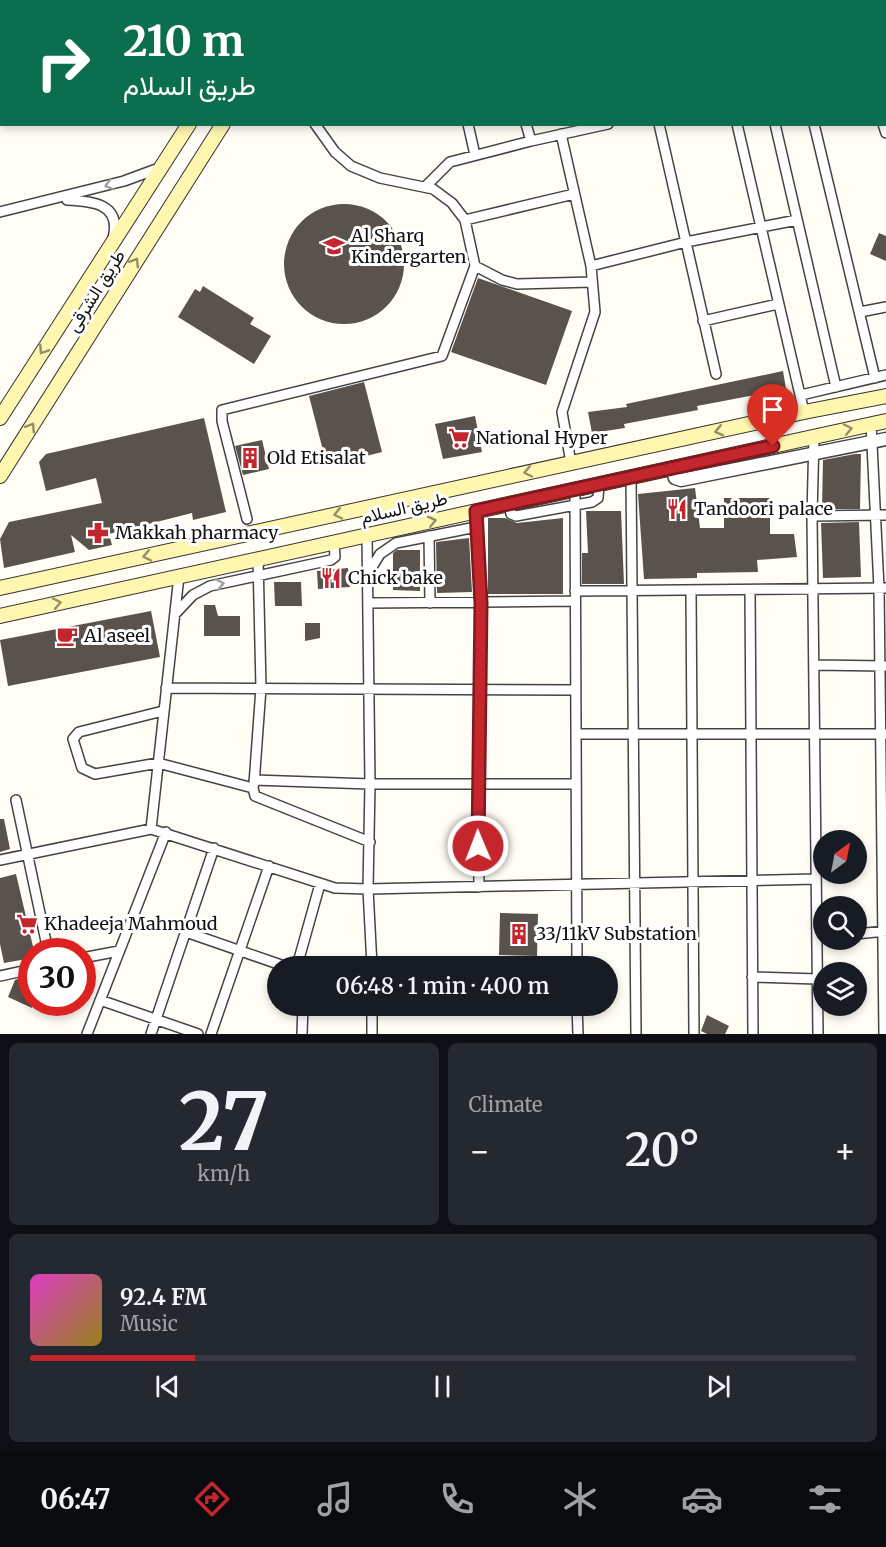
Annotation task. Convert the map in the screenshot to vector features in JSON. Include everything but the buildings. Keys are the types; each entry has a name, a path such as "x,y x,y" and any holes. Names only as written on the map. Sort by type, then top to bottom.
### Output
{"main road":[{"name":"طريق الشرقى","path":"0,418 111,242 188,126"},
{"name":"طريق الشرقى","path":"0,476 223,126"},
{"name":"طريق السلام","path":"1,588 886,396"},
{"name":"طريق السلام","path":"0,616 886,421"},
{"path":"394,529 396,543"}],"street":[{"path":"247,519 222,421 222,410 442,356 475,266 465,220 452,203 425,187 380,178 360,171 335,152 316,126"},
{"path":"468,126 475,155"},
{"path":"527,126 531,141"},
{"path":"425,187 450,162 599,126"},
{"path":"659,126 716,374"},
{"path":"737,126 804,412"},
{"path":"775,126 836,387"},
{"path":"814,126 875,378"},
{"path":"561,134 591,266 592,282 592,323 562,412 571,463"},
{"path":"0,212 55,200 138,177 162,167"},
{"path":"465,220 574,194"},
{"path":"55,200 100,203 110,212 115,231 111,242"},
{"path":"591,266 686,242 797,220"},
{"path":"475,266 502,280 517,284 592,282"},
{"path":"703,321 778,304"},
{"path":"860,312 886,306"},
{"path":"801,395 886,375"},
{"path":"871,424 874,516 882,588 884,1034"},
{"path":"814,436 812,516 816,830"},
{"path":"672,468 675,478 681,480 886,439"},
{"path":"631,477 636,1034"},
{"path":"509,504 511,514 516,516 574,505 595,500 599,495 599,484"},
{"path":"575,489 577,956"},
{"path":"476,511 481,603 482,688 477,785 479,887"},
{"path":"812,516 886,515"},
{"path":"368,574 385,550 396,543 476,527"},
{"path":"367,535 370,689 368,890 371,956"},
{"path":"429,536 430,603"},
{"path":"174,616 201,590 331,560 335,557 334,542"},
{"path":"258,559 261,688 255,796 370,842"},
{"path":"152,829 178,576"},
{"path":"575,591 882,588"},
{"path":"691,590 694,1034"},
{"path":"750,590 753,1034"},
{"path":"368,603 575,601"},
{"path":"814,666 882,667"},
{"path":"166,688 576,690"},
{"path":"164,711 79,732 73,739 82,768 90,774 158,763 254,784 576,784"},
{"path":"576,735 883,734"},
{"path":"16,800 45,938"},
{"path":"0,860 152,829 335,888 368,890 813,879"},
{"path":"87,1034 166,832"},
{"path":"151,1034 214,848"},
{"path":"211,1034 268,866"},
{"path":"300,956 320,884"},
{"path":"867,933 884,931"},
{"path":"186,932 267,960"},
{"path":"96,955 119,951"},
{"path":"0,976 18,972"},
{"path":"752,977 813,979"},
{"path":"100,1000 198,1034"},
{"path":"302,1034 303,1016"},
{"path":"372,1016 372,1034"},
{"path":"577,1016 578,1034"},
{"path":"818,1016 818,1034"}],"place":[{"name":"Al Sharq Kindergarten","path":"334,246"},
{"name":"National Hyper","path":"459,438"},
{"name":"Old Etisalat","path":"250,458"},
{"name":"Tandoori palace","path":"677,509"},
{"name":"Makkah pharmacy","path":"98,533"},
{"name":"Chick bake","path":"331,578"},
{"name":"Al aseel","path":"67,636"},
{"name":"Khadeeja Mahmoud","path":"27,924"},
{"name":"33/11kV Substation","path":"519,934"}],"route":[{"path":"478,846 477,785 482,688 481,603 476,511 773,446"}]}
